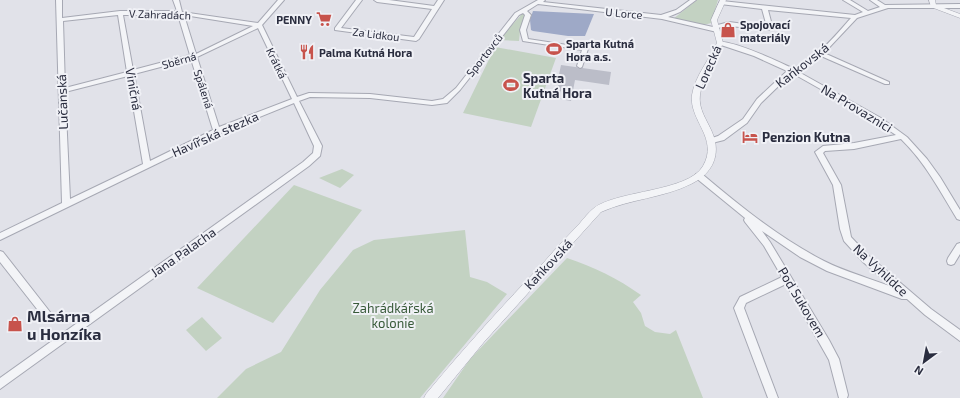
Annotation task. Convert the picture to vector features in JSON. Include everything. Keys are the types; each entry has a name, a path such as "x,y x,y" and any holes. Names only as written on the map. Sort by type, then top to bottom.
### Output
{"street":[{"name":"Lučanská","path":"59,0 66,204"},
{"name":"Spálená","path":"176,0 217,131"},
{"name":"Sběrná","path":"62,91 193,57 259,25 281,0"},
{"name":"Za Lidkou","path":"358,0 337,29 416,39 441,0"},
{"path":"377,0 435,8"},
{"name":"U Lorce","path":"662,17 678,11 693,0"},
{"path":"846,0 866,12"},
{"path":"873,0 884,7"},
{"name":"U Lorce","path":"541,1 662,17 716,29 729,24 770,29 765,8"},
{"name":"Sportovců","path":"445,100 458,89 503,30 523,10 541,1"},
{"path":"723,2 765,8 855,17 884,7 932,3 960,6"},
{"name":"Lorecká","path":"712,141 700,115 695,97 700,80 720,43 715,18 723,2"},
{"path":"932,3 960,16"},
{"name":"Sportovců","path":"523,10 528,15 523,30 525,40 585,49 580,66"},
{"name":"V Zahradách","path":"60,20 120,13 179,13 259,25"},
{"name":"Viničná","path":"120,13 147,165"},
{"name":"Kaňkovská","path":"712,141 722,138 745,121 759,101 790,71 796,69 820,53 855,17"},
{"name":"Krátká","path":"259,25 296,100"},
{"name":"Na Provaznici","path":"720,43 743,49 790,71 824,88 891,127 902,136 930,169 960,217"},
{"path":"820,53 887,83"},
{"name":"Havířská stezka","path":"0,237 217,131 296,100 320,94 370,96 432,102 445,100"},
{"name":"Jana Palacha","path":"0,384 313,158 316,154 318,146 296,100"},
{"name":"Na Vyhlídce","path":"902,136 854,146 823,149 819,152 836,185 847,239 856,250 911,298 960,336"},
{"path":"699,176 708,165 713,149 712,141"},
{"name":"Kaňkovská","path":"430,398 480,338 598,210 621,200 667,190 699,176"},
{"name":"Pod Sukovem","path":"699,176 746,216 800,252 843,274 911,298"},
{"name":"Pod Sukovem","path":"746,216 767,244 826,342 834,359 843,395"},
{"path":"951,261 960,246"},
{"path":"0,256 47,315"},
{"path":"875,285 882,273"},
{"path":"773,398 739,308 743,300 788,280"}],"green space":[{"path":"697,0 718,0 711,23 704,25 673,19"},
{"path":"523,13 526,14 520,31 519,41 498,40"},
{"name":"Sparta Kutná Hora","path":"495,47 556,58 531,127 463,113"},
{"path":"342,169 354,175 340,188 319,178"},
{"path":"294,185 362,210 273,323 197,288"},
{"name":"Zahrádkářská kolonie","path":"465,230 470,277 487,282 507,294 420,398 217,398 246,369 281,352 320,290 353,250 374,240"},
{"path":"567,258 587,265 623,283 641,295 633,302 641,313 645,326 655,332 670,334 676,330 703,398 443,398 470,359"},
{"path":"202,317 222,338 206,351 186,330"}],"water":[{"path":"533,11 594,14 585,36 568,36 531,30 530,20"}],"building":[{"path":"561,65 611,72 609,85 575,80 571,101 554,98"}],"place":[{"name":"PENNY","path":"324,19"},
{"name":"Spojovací materiály","path":"728,30"},
{"name":"Sparta Kutná Hora a.s.","path":"554,49"},
{"name":"Palma Kutná Hora","path":"307,52"},
{"name":"Sparta Kutná Hora","path":"511,85"},
{"name":"Penzion Kutna","path":"750,137"},
{"name":"Mlsárna u Honzíka","path":"15,324"}]}
